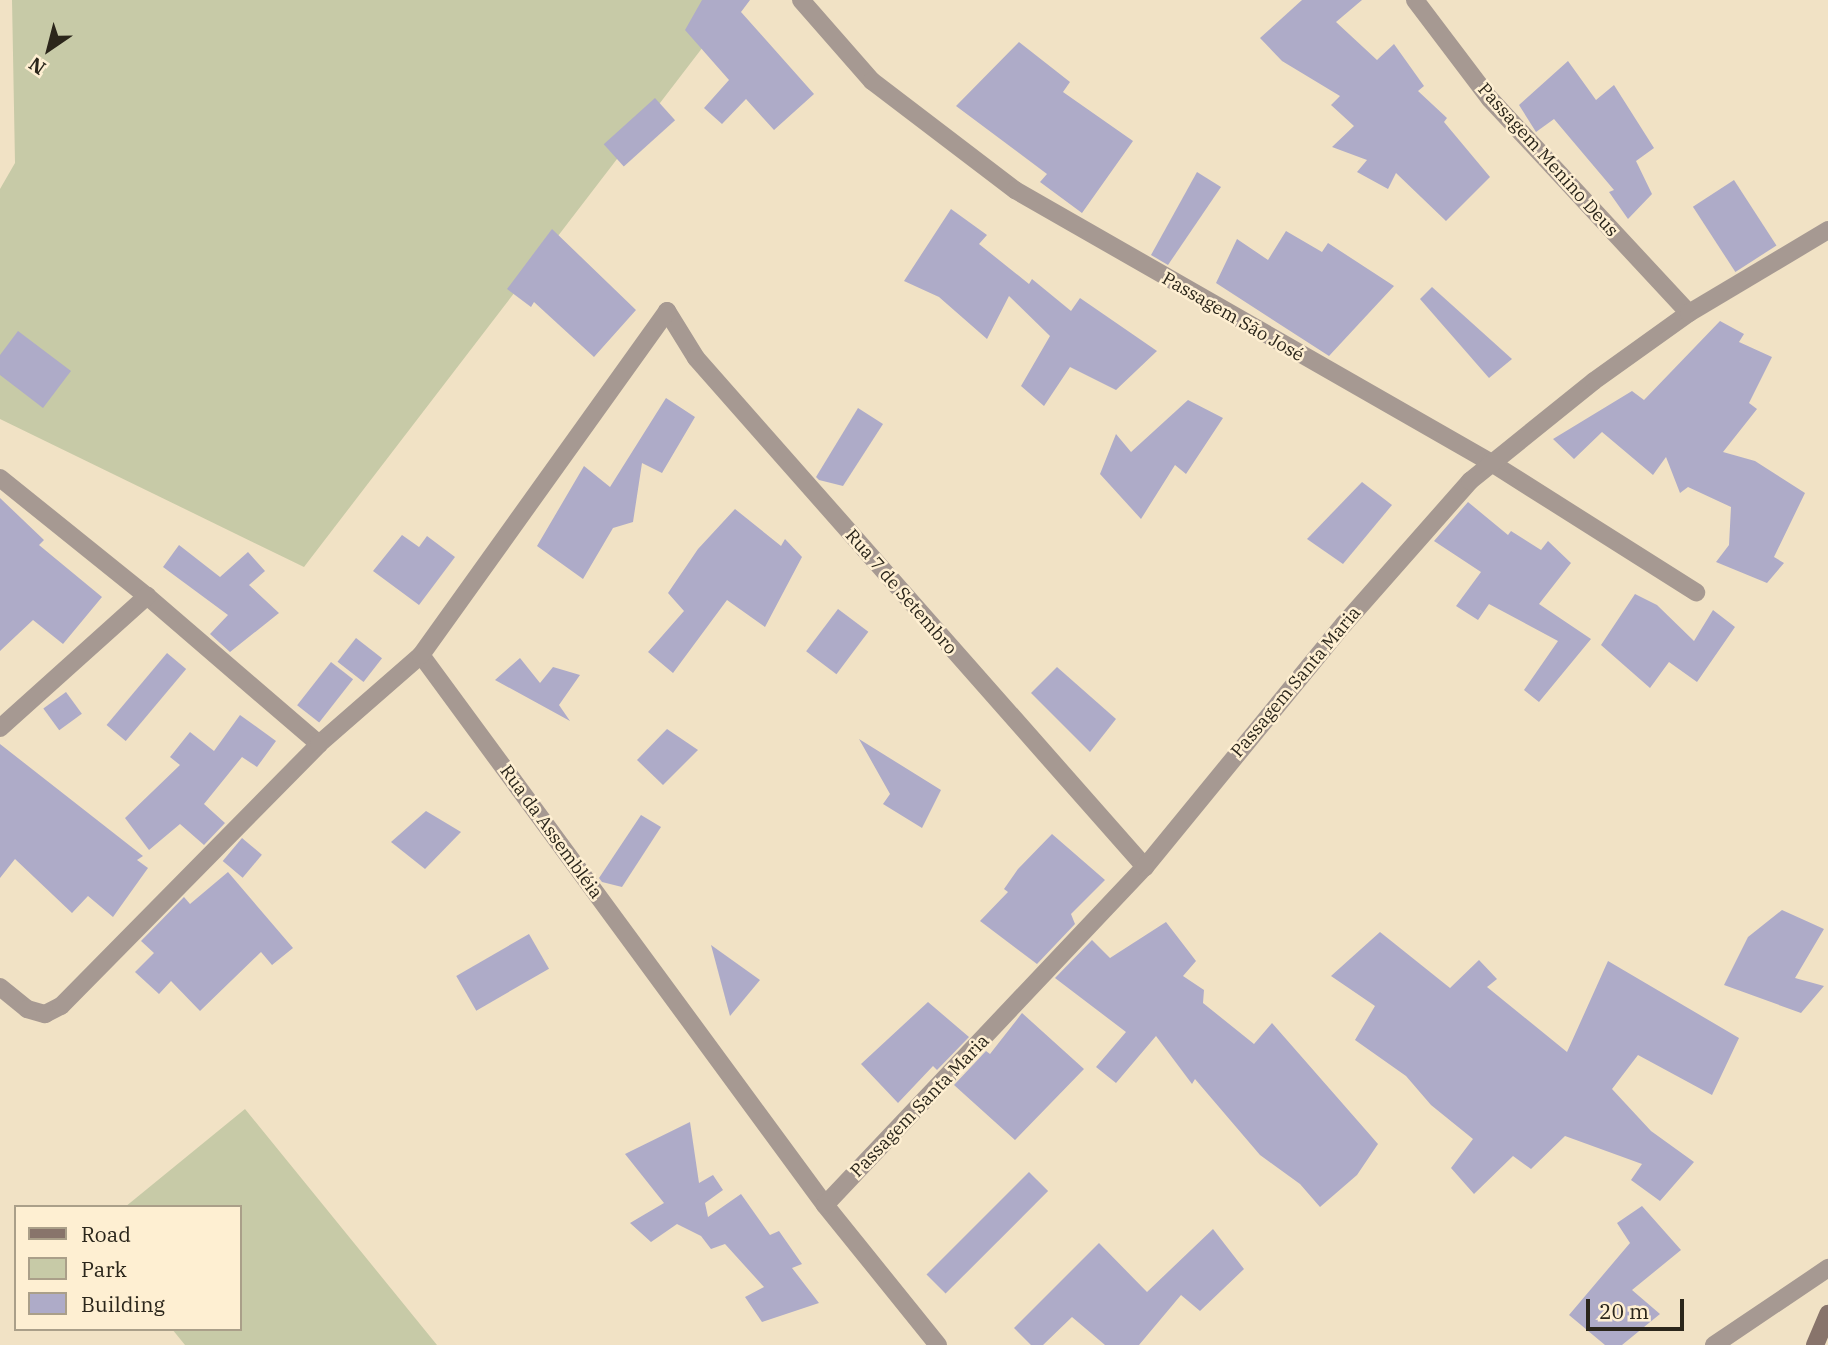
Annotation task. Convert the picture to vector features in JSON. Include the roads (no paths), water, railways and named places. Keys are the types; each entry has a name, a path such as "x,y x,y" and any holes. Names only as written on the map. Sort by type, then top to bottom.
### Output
{"street":[{"name":"Passagem São José","path":"801,0 872,80 1015,190 1490,462 1696,592"},
{"name":"Passagem Menino Deus","path":"1415,0 1490,99 1689,313"},
{"name":"Passagem Santa Maria","path":"825,1205 1145,867 1344,624 1490,462 1689,313 1828,230"},
{"name":"Rua 7 de Setembro","path":"421,655 667,311 696,358 1145,867"},
{"path":"0,478 147,596 319,744"},
{"path":"0,728 147,596"},
{"path":"0,987 27,1009 45,1014 61,1006 319,744 421,655"},
{"name":"Rua da Assembléia","path":"421,655 825,1205 938,1345"},
{"path":"1714,1345 1828,1268"},
{"path":"1815,1345 1828,1314"}]}
